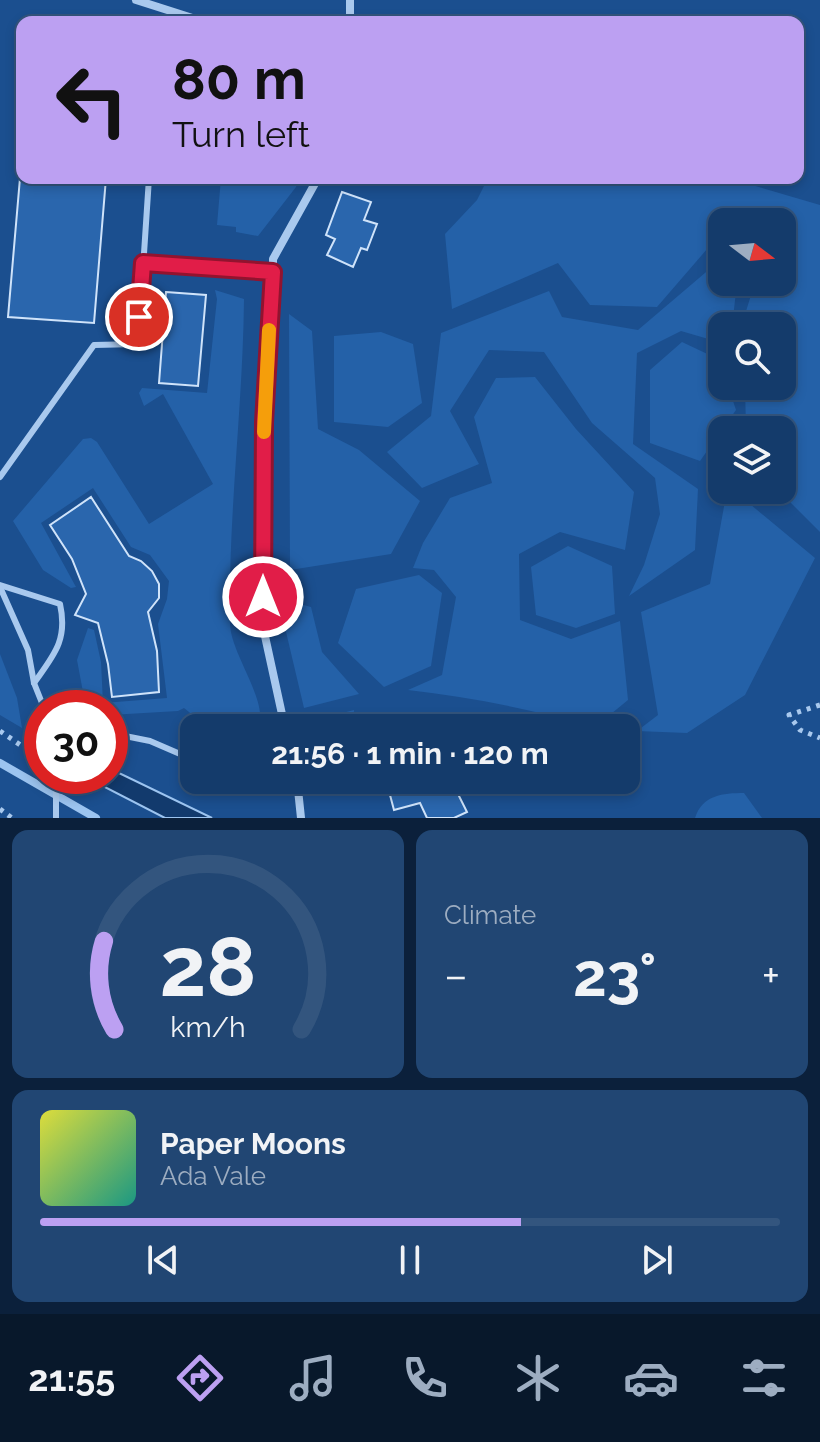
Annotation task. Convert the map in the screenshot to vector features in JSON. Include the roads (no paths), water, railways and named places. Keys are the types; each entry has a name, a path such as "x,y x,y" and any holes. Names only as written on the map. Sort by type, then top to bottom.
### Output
{"street":[{"path":"136,0 186,16"},
{"path":"282,714 263,627 264,422 273,259 315,184"},
{"path":"298,794 301,818"}],"lane":[{"path":"0,477 94,345 138,344 149,184"},
{"path":"143,263 273,272"},
{"path":"0,586 28,650 37,690"},
{"path":"0,586 60,604 64,621 60,647 34,683"},
{"path":"128,737 150,741 180,754"},
{"path":"56,794 56,818"}],"waterway":[{"path":"0,763 96,818"}]}
